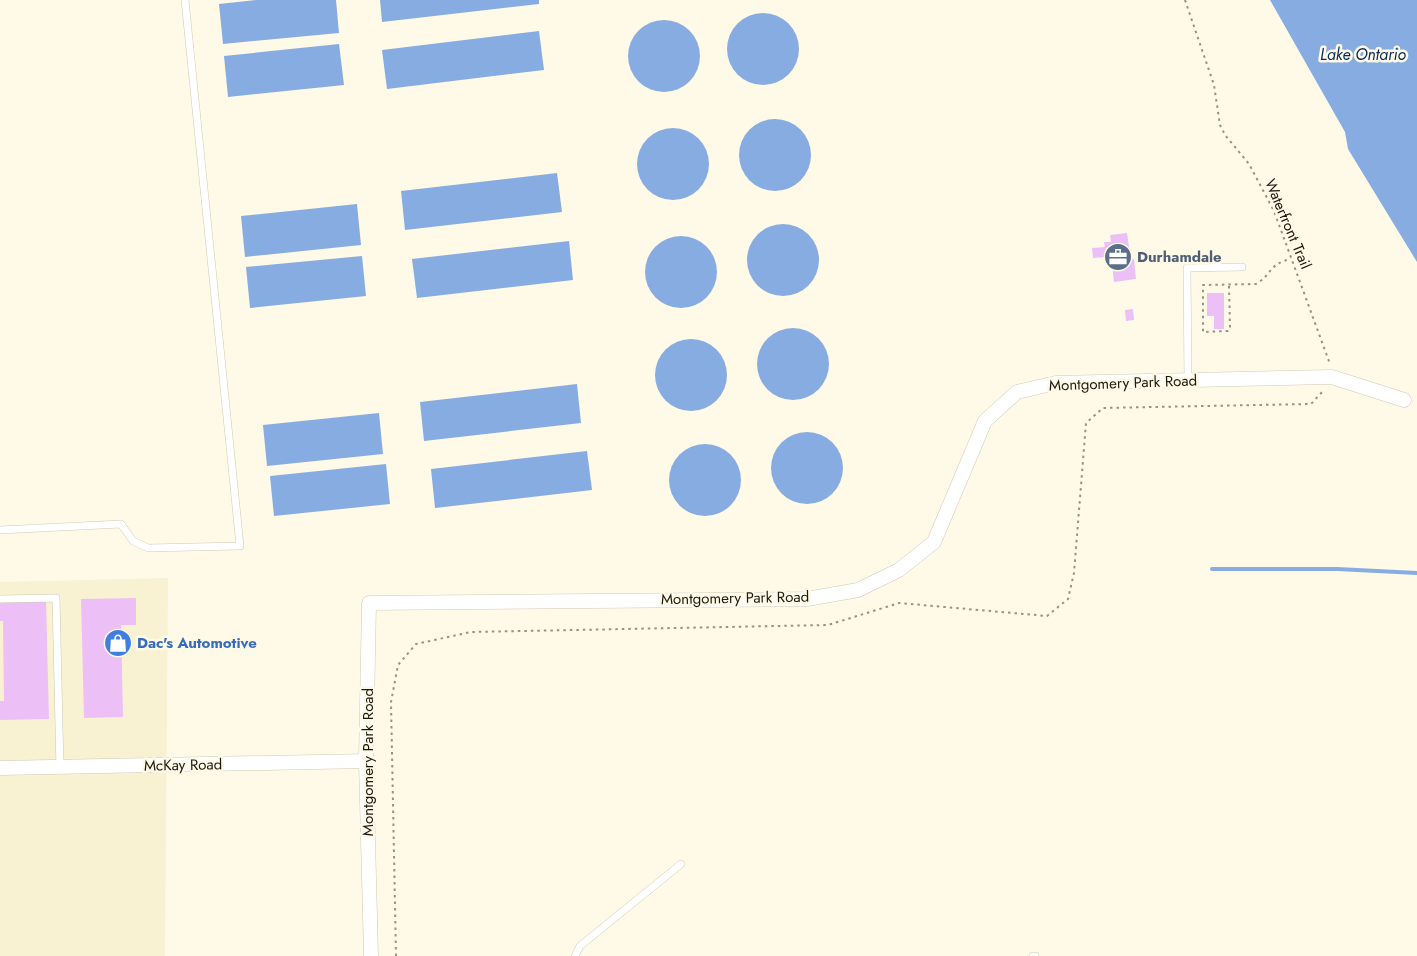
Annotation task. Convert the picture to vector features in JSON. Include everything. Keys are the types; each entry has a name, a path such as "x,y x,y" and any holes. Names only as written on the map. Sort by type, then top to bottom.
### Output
{"street":[{"name":"Montgomery Park Road","path":"371,956 366,761 370,603 807,599 858,590 899,570 934,542 985,421 1017,392 1056,383 1332,377 1404,400"},
{"name":"McKay Road","path":"0,768 366,761"}],"lane":[{"path":"0,530 121,524 133,541 148,548 240,546 185,0"},
{"path":"1188,380 1186,268 1242,267"},
{"path":"0,599 56,598 60,768"},
{"path":"576,956 580,946 682,864"}],"path":[{"name":"Waterfront Trail","path":"1185,0 1214,85 1220,125 1250,164 1274,211 1332,367 1332,377"},
{"path":"1229,286 1230,328 1228,331 1204,332 1203,285 1256,284 1263,280 1276,262 1292,259"}],"shaded area":[{"path":"168,578 165,956 0,956 0,582"}],"water":[{"path":"256,0 336,0 339,33 223,44 219,4"},
{"path":"380,0 539,0 539,4 382,22"},
{"name":"Lake Ontario","path":"1270,0 1417,0 1417,262 1348,149 1345,132"},
{"path":"763,13 783,19 793,29 799,49 793,69 783,79 763,85 743,79 733,69 727,49 733,29 743,19"},
{"path":"664,20 684,26 694,36 700,56 694,76 684,86 664,92 644,86 634,76 628,56 634,36 644,26"},
{"path":"539,31 544,70 387,89 382,50"},
{"path":"339,44 344,85 228,97 224,56"},
{"path":"775,119 795,125 805,135 811,155 805,175 795,185 775,191 755,185 745,175 739,155 745,135 755,125"},
{"path":"673,128 693,134 703,144 709,164 703,184 693,194 673,200 653,194 643,184 637,164 643,144 653,134"},
{"path":"557,173 562,212 405,230 401,191"},
{"path":"357,204 361,245 245,257 241,216"},
{"path":"783,224 803,230 813,240 819,260 813,280 803,290 783,296 763,290 753,280 747,260 753,240 763,230"},
{"path":"681,236 701,242 711,252 717,272 711,292 701,302 681,308 661,302 651,292 645,272 651,252 661,242"},
{"path":"569,241 573,280 417,298 412,259"},
{"path":"362,256 366,296 250,308 246,267"},
{"path":"793,328 813,334 823,344 829,364 823,384 813,394 793,400 773,394 763,384 757,364 763,344 773,334"},
{"path":"691,339 711,345 721,355 727,375 721,395 711,405 691,411 671,405 661,395 655,375 661,355 671,345"},
{"path":"577,384 581,423 424,441 420,402"},
{"path":"379,413 383,454 267,466 263,425"},
{"path":"807,432 827,438 837,448 843,468 837,488 827,498 807,504 787,498 777,488 771,468 777,448 787,438"},
{"path":"705,444 725,450 735,460 741,480 735,500 725,510 705,516 685,510 675,500 669,480 675,460 685,450"},
{"path":"587,451 592,490 435,508 431,469"},
{"path":"386,464 390,504 274,516 270,476"}],"building":[{"name":"Durhamdale","path":"1127,233 1131,260 1134,259 1136,279 1114,282 1112,263 1107,263 1106,257 1093,258 1092,248 1105,247 1104,242 1111,242 1110,235"},
{"path":"1207,293 1224,293 1224,329 1214,329 1214,316 1207,316"},
{"path":"1133,309 1134,320 1126,321 1125,310"},
{"path":"136,598 136,625 121,625 123,717 84,718 81,599"},
{"path":"46,599 49,719 0,720 0,701 4,701 3,621 0,621 0,600"}],"waterway":[{"path":"1212,569 1337,569 1417,573"}],"place":[{"name":"Durhamdale","path":"1118,257"},
{"name":"Dac's Automotive","path":"118,643"}]}
